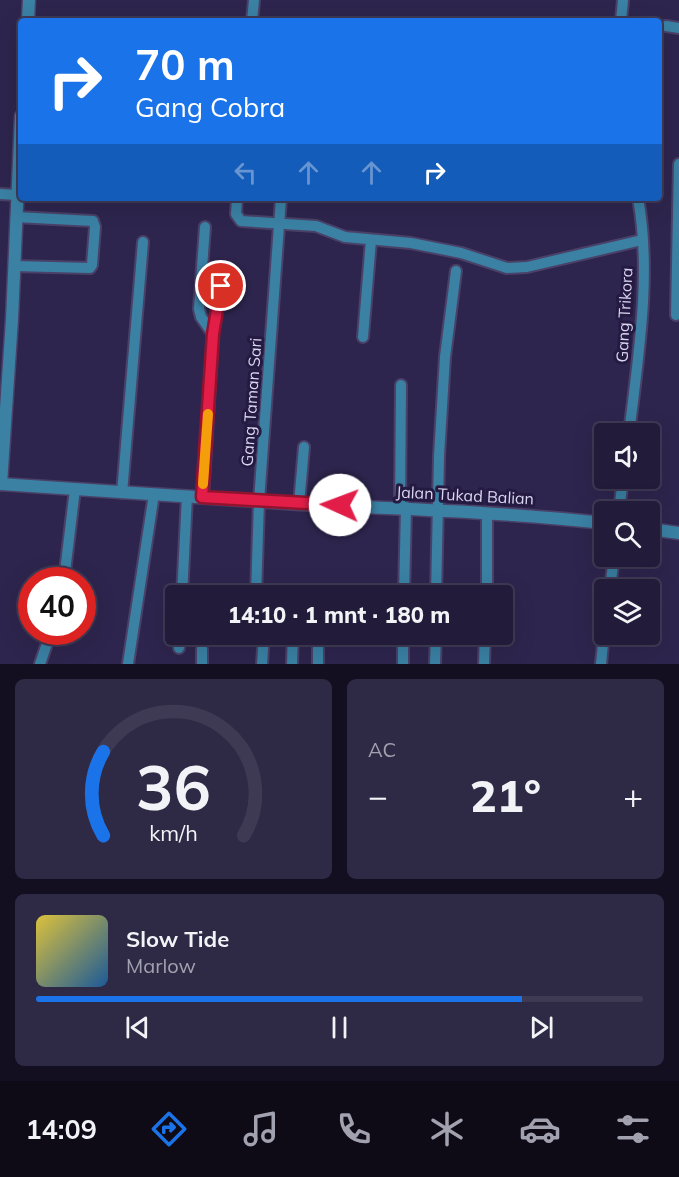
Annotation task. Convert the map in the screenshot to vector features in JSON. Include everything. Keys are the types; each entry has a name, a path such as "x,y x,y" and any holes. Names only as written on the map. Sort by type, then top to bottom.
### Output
{"street":[{"path":"28,18 29,0"},
{"path":"252,18 254,0"},
{"path":"621,18 624,0"},
{"path":"666,26 679,28"},
{"path":"676,315 679,164"},
{"path":"1,484 18,175"},
{"path":"0,194 17,195"},
{"path":"237,201 236,214 241,220 316,226 345,237 411,243 461,253 514,269 642,240"},
{"name":"Gang Taman Sari","path":"256,585 259,501 281,201"},
{"name":"Gang Trikora","path":"630,423 643,295 638,201"},
{"path":"14,266 90,268 96,227 93,221 16,218"},
{"path":"205,227 199,309 201,317 213,334"},
{"path":"363,337 371,240"},
{"path":"122,493 143,242"},
{"path":"436,585 437,509 445,357 456,271"},
{"path":"202,497 213,334 221,286"},
{"path":"400,385 404,585"},
{"path":"299,504 304,447"},
{"name":"Jalan Tukad Balian","path":"1,484 299,504 437,509 594,522"},
{"path":"66,567 75,489"},
{"path":"128,664 154,494"},
{"path":"183,585 187,496"},
{"path":"486,585 487,513"},
{"path":"660,530 679,533"},
{"path":"40,664 47,645"},
{"path":"262,664 263,645"},
{"path":"292,664 293,645"},
{"path":"402,664 403,645"},
{"path":"435,645 435,664"},
{"path":"484,664 485,645"},
{"path":"601,664 603,645"},
{"path":"318,648 318,664"},
{"path":"202,649 202,664"}],"slow traffic":[{"path":"203,484 208,414"}],"route":[{"path":"221,286 213,334 202,497 340,505"}]}
